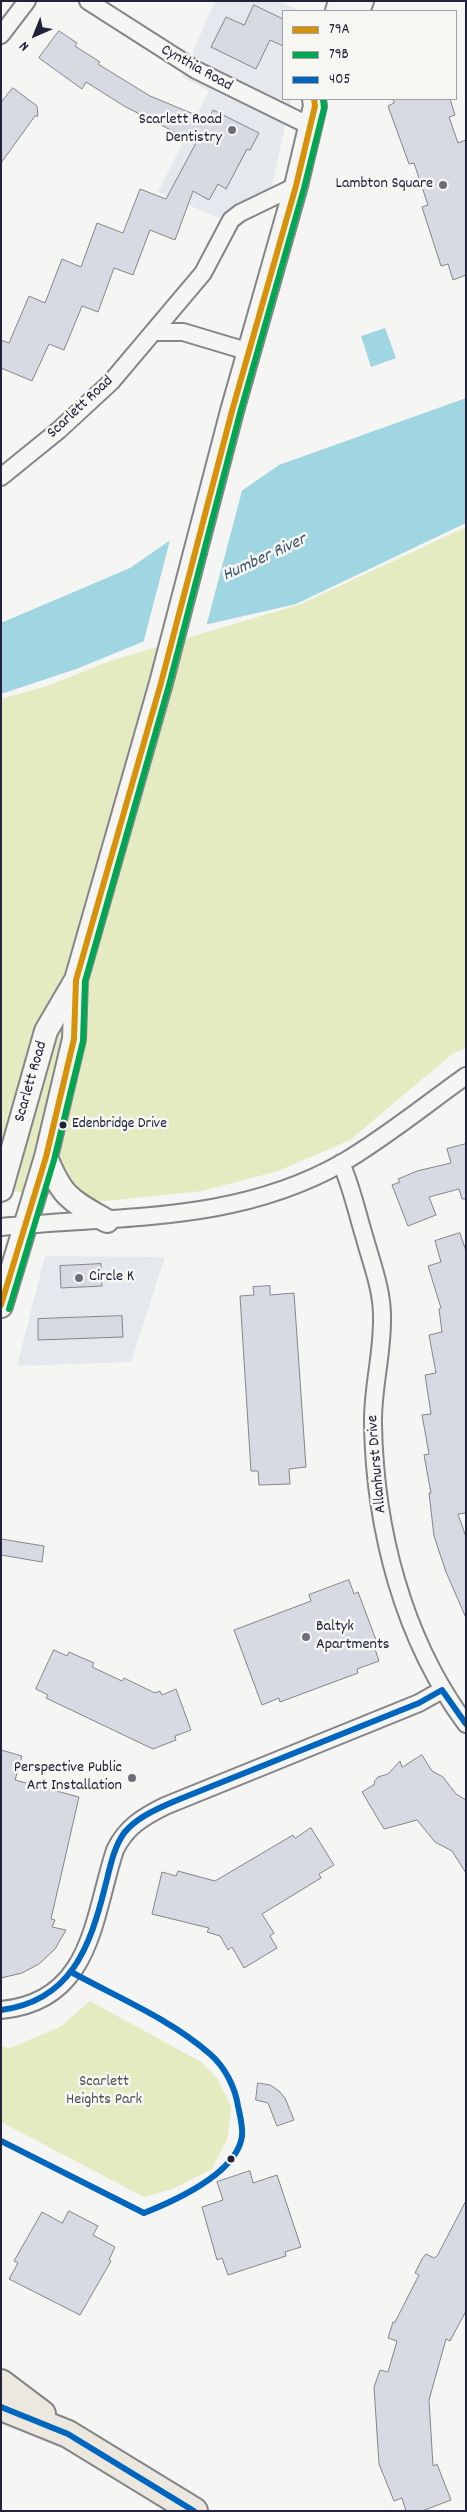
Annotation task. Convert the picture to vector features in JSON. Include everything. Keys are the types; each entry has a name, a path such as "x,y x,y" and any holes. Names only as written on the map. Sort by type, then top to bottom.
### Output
{"main road":[{"name":"Scarlett Road","path":"1,1306 46,1157 74,1039 76,980 161,683 232,411 296,186 315,107"},
{"name":"Scarlett Road","path":"1,1190 46,1031 76,980"},
{"path":"46,1157 58,1186 68,1198 107,1221"},
{"path":"1,2382 68,2434 194,2511"},
{"path":"1,2407 68,2434"}],"street":[{"path":"1,35 27,1"},
{"name":"Cynthia Road","path":"88,1 196,70 282,97"},
{"name":"Cynthia Road","path":"292,100 315,107"},
{"name":"Scarlett Road","path":"1,476 90,403 154,332 203,273 231,220 240,213 296,186"},
{"path":"154,332 183,332 250,352"},
{"path":"1,1227 165,1216 241,1202 295,1185 341,1163 466,1076"},
{"name":"Allanhurst Drive","path":"341,1163 356,1200 380,1298 382,1317 373,1427 382,1523 406,1610 442,1690 466,1724"},
{"path":"1,2010 23,2007 39,2000 63,1982 79,1964 96,1923 115,1850 120,1839 135,1823 165,1806 419,1704 442,1690"}],"shaded area":[{"path":"215,1 279,1 298,10 282,10 282,100 291,100 271,190 219,218 158,192 209,91 182,77"},
{"path":"45,1256 165,1257 131,1362 17,1366"}],"green space":[{"path":"466,527 466,1048 452,1054 350,1140 278,1171 202,1191 105,1201 1,1190 1,699 47,686 110,661 301,604"},
{"name":"Scarlett Heights Park","path":"90,2001 201,2062 217,2078 231,2106 228,2137 212,2169 173,2189 144,2197 1,2122 1,2046 10,2048 60,2027"}],"water":[{"path":"385,328 396,358 371,367 361,336"},
{"name":"Humber River","path":"466,398 466,523 296,604 157,636 76,669 1,694 1,623 130,568 279,465"}],"pier":[{"path":"243,487 206,627 158,638 143,644 171,536"}],"building":[{"path":"254,5 282,19 282,46 270,40 256,69 211,47 226,17 244,25"},
{"path":"59,31 77,43 75,46 100,62 98,64 150,96 208,120 213,110 259,133 250,150 247,149 226,189 218,184 209,200 193,191 175,240 150,230 133,275 114,268 98,312 82,306 64,350 49,344 32,381 1,368 1,340 9,343 29,296 45,303 62,259 81,267 97,223 123,233 140,189 166,199 196,143 124,106 86,82 82,89 39,58"},
{"path":"13,88 37,106 38,116 35,116 1,163 1,103"},
{"name":"Lambton Square","path":"393,100 450,100 455,115 449,117 458,143 466,140 466,275 453,280 448,264 441,266 422,207 428,205 414,163 409,164 388,106 394,103"},
{"path":"466,1144 466,1199 462,1199 459,1189 429,1197 436,1215 408,1226 392,1185 400,1182 398,1179 417,1171 451,1163 447,1149"},
{"path":"460,1233 466,1251 466,1513 458,1514 466,1537 466,1618 446,1572 434,1536 429,1493 431,1493 424,1455 429,1454 422,1415 431,1414 425,1375 436,1373 429,1335 442,1332 439,1309 441,1308 428,1266 441,1262 435,1241"},
{"path":"101,1264 102,1286 61,1288 60,1266"},
{"path":"270,1286 270,1295 294,1293 306,1467 289,1469 290,1484 259,1485 258,1471 251,1471 240,1296 254,1295 253,1287"},
{"path":"122,1316 123,1337 38,1340 38,1319"},
{"path":"1,1539 44,1546 42,1562 1,1555"},
{"name":"Baltyk Apartments","path":"349,1580 354,1594 358,1592 378,1645 374,1646 379,1661 357,1669 358,1673 280,1702 279,1698 262,1705 234,1630 311,1601 309,1595"},
{"path":"54,1650 67,1656 69,1652 94,1663 92,1667 122,1681 124,1678 155,1693 160,1691 162,1695 176,1689 191,1730 175,1736 176,1740 153,1749 46,1698 48,1695 36,1689"},
{"path":"1,1750 22,1756 15,1780 79,1797 51,1919 55,1920 52,1927 66,1930 55,1949 39,1964 22,1973 1,1978"},
{"path":"422,1755 432,1771 443,1777 456,1794 466,1800 466,1873 452,1851 435,1842 417,1820 384,1829 362,1792 375,1784 374,1782 378,1777 388,1774 400,1761 402,1767"},
{"path":"311,1828 334,1865 319,1874 321,1878 262,1914 274,1933 270,1936 277,1948 244,1968 232,1947 228,1950 220,1936 207,1932 209,1928 152,1914 162,1872 176,1876 178,1871 215,1881 293,1835 295,1838"},
{"path":"258,2083 270,2085 279,2091 285,2098 294,2120 277,2126 268,2103 256,2100"},
{"path":"250,2171 253,2183 277,2175 301,2247 285,2252 286,2256 228,2275 222,2258 217,2260 202,2207 223,2200 217,2182"},
{"path":"466,2201 466,2311 450,2341 446,2339 429,2400 433,2466 437,2464 451,2500 422,2511 406,2511 402,2498 394,2501 379,2464 374,2387 380,2370 388,2372 397,2341 388,2338 393,2322 395,2322 419,2275 415,2273 426,2254 434,2258 437,2256"},
{"path":"69,2211 98,2226 93,2235 115,2247 109,2260 111,2261 80,2315 9,2279 18,2263 14,2261 42,2212 62,2223"}],"transit line":[{"name":"79A","path":"1,1305 46,1157 74,1039 76,980 161,683 232,411 296,186 315,106 314,100"},
{"name":"79B","path":"9,1309 54,1160 83,1041 85,981 169,685 240,413 304,188 324,108 323,100"},
{"name":"405","path":"1,2010 25,2005 45,1995 61,1983 74,1968 92,1930 117,1846 129,1827 154,1810 419,1703 442,1690 466,1724"},
{"name":"405","path":"1,2141 144,2213 202,2184 229,2162 238,2149 242,2132 237,2099 232,2085 215,2059 195,2041 178,2030 73,1973"},
{"name":"405","path":"1,2407 68,2434 194,2511"}],"place":[{"name":"Scarlett Road Dentistry","path":"232,130"},
{"name":"Lambton Square","path":"443,185"},
{"name":"Edenbridge Drive","path":"63,1125"},
{"name":"Circle K","path":"79,1278"},
{"name":"Baltyk Apartments","path":"306,1637"},
{"name":"Perspective Public Art Installation","path":"132,1778"}]}
